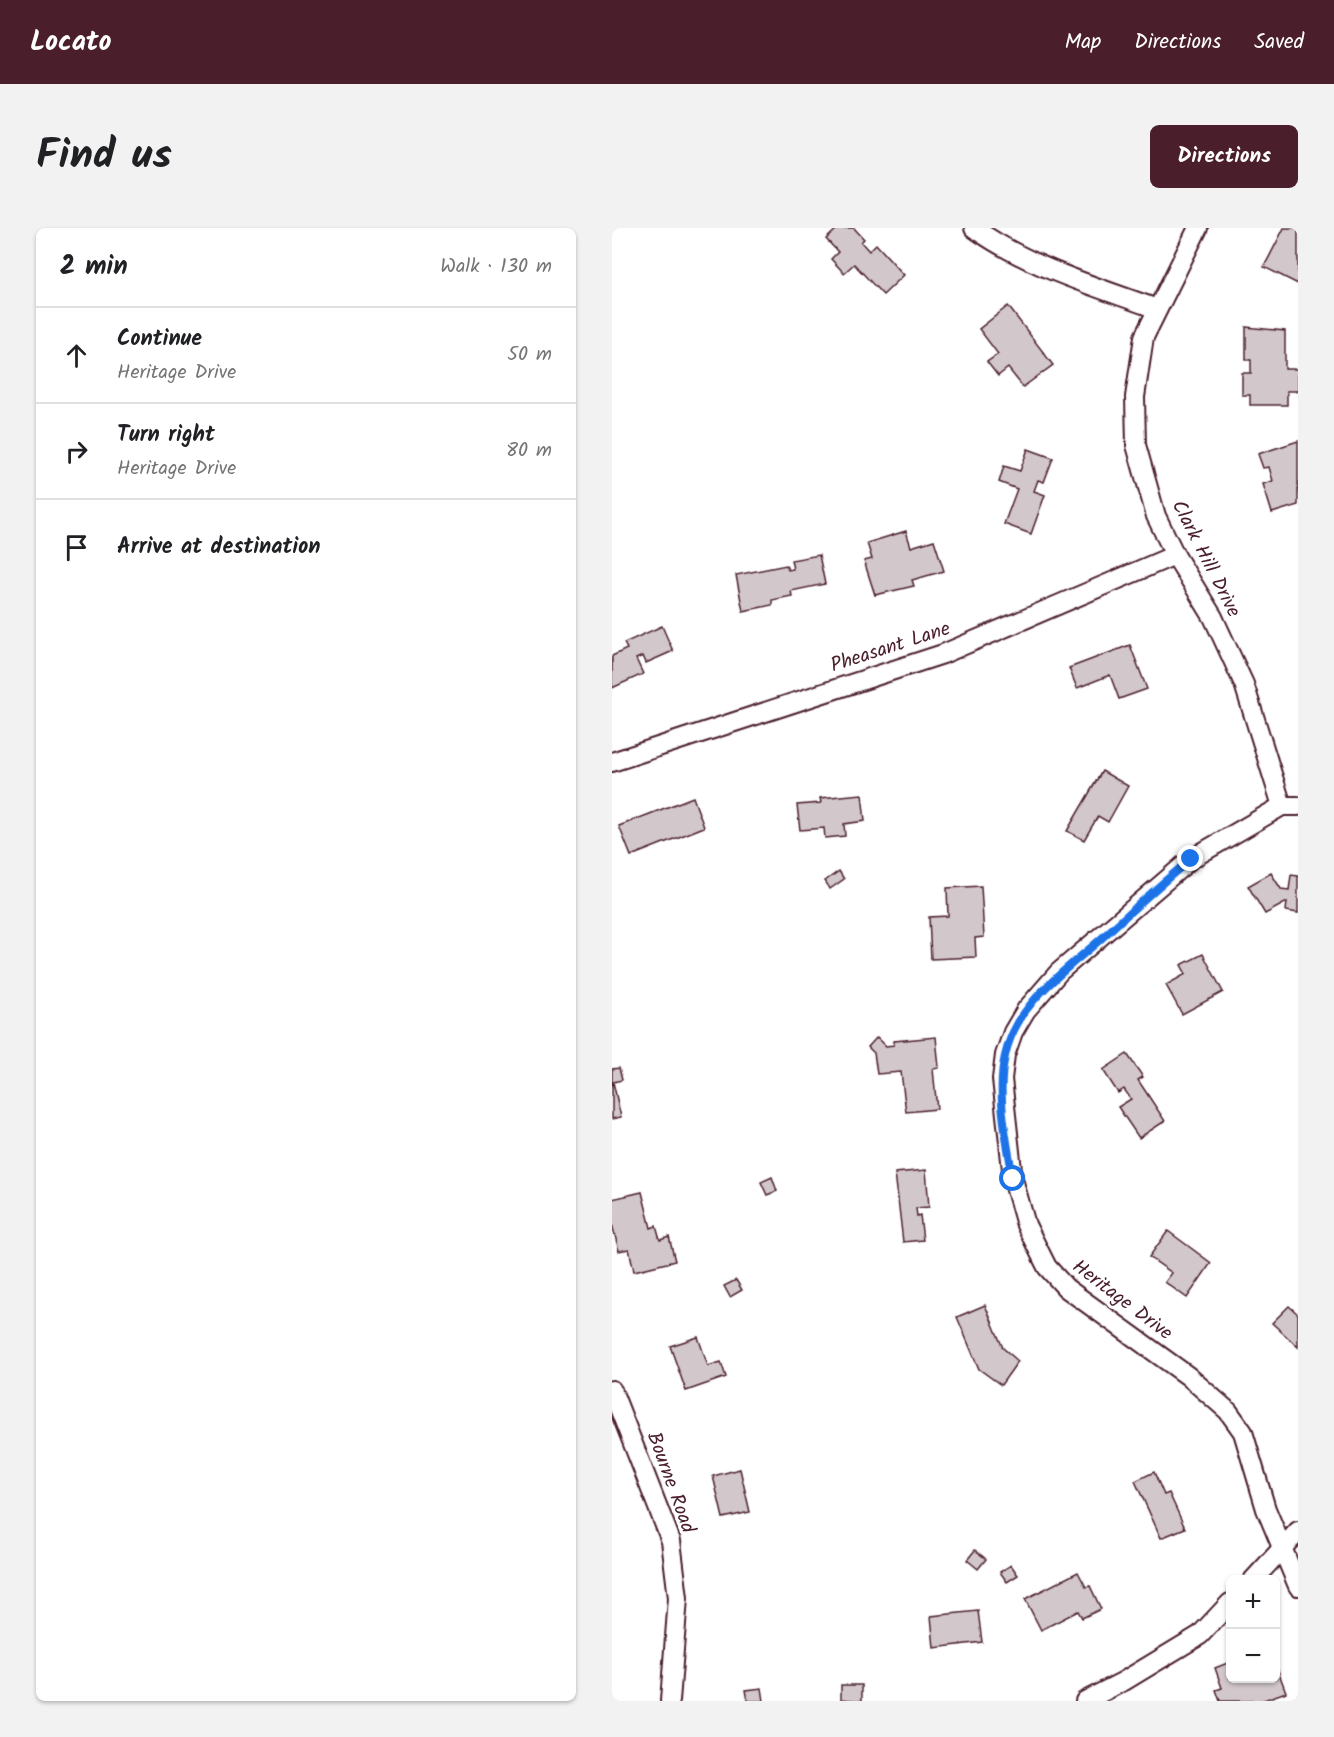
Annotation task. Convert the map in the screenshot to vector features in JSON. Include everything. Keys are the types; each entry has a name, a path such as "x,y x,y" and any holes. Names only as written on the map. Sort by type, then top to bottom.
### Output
{"street":[{"path":"974,228 997,245 1057,272 1157,309"},
{"name":"Clark Hill Drive","path":"1198,228 1144,337 1135,397 1136,445 1156,516 1175,555 1213,617 1244,684 1290,806"},
{"name":"Pheasant Lane","path":"612,762 943,654 1175,555"},
{"name":"Heritage Drive","path":"1290,806 1191,859 1059,972 1026,1010 1014,1032 1005,1055 1002,1079 1013,1179 1026,1225 1047,1267 1066,1288 1188,1376 1228,1411 1243,1432 1263,1499 1298,1586"},
{"name":"Bourne Road","path":"612,1390 671,1541 678,1598 670,1701"},
{"path":"1258,1575 1298,1531"},
{"path":"1085,1701 1124,1681 1200,1635 1226,1607"}],"building":[{"path":"838,228 854,228 864,239 861,242 869,251 876,244 904,275 883,295 854,264 844,273 831,259 838,252 826,239"},
{"path":"1284,228 1298,228 1298,284 1264,267"},
{"path":"1008,306 1053,365 1023,387 1008,368 998,376 987,362 998,354 979,329"},
{"path":"1246,327 1285,331 1285,369 1298,369 1298,391 1287,391 1287,405 1250,405 1250,395 1242,395 1242,373 1251,373 1251,360 1246,360"},
{"path":"1298,441 1298,505 1272,513 1263,484 1273,481 1269,467 1263,468 1258,454"},
{"path":"1028,449 1053,458 1044,482 1038,480 1034,491 1045,495 1031,534 1004,524 1017,489 999,482 1004,466 1020,471"},
{"path":"906,531 911,547 934,540 944,571 912,580 914,586 875,595 864,561 872,559 867,543"},
{"path":"819,555 825,584 791,591 792,596 772,600 772,605 743,611 736,575 786,565 788,570 793,569 791,560"},
{"path":"662,626 673,651 646,663 643,656 636,659 643,674 612,688 612,656 627,649 624,643"},
{"path":"1130,645 1147,689 1119,699 1110,675 1077,688 1069,668"},
{"path":"1102,771 1128,786 1108,822 1098,816 1084,840 1067,831"},
{"path":"862,794 865,821 844,824 845,836 825,838 824,828 800,830 797,805 821,803 820,798"},
{"path":"693,797 704,827 631,856 619,826"},
{"path":"839,871 844,879 830,889 825,881"},
{"path":"1271,873 1281,889 1289,890 1291,875 1298,876 1298,913 1286,911 1287,902 1265,914 1248,886"},
{"path":"981,886 984,937 975,938 976,957 931,959 929,917 948,916 947,888"},
{"path":"1203,954 1223,992 1182,1014 1166,985 1186,974 1181,965"},
{"path":"877,1037 886,1046 894,1045 894,1041 936,1037 939,1068 933,1069 937,1109 906,1112 901,1072 877,1074 874,1053 868,1047"},
{"path":"1127,1054 1143,1077 1138,1080 1165,1121 1139,1138 1118,1107 1131,1099 1124,1089 1118,1093 1103,1070"},
{"path":"619,1068 622,1080 613,1082 621,1117 612,1119 612,1069"},
{"path":"926,1170 929,1207 916,1208 917,1216 920,1215 923,1240 903,1242 895,1173"},
{"path":"772,1177 777,1191 767,1195 761,1182"},
{"path":"642,1192 651,1228 656,1226 660,1240 669,1237 675,1261 634,1271 629,1249 619,1251 612,1224 612,1199"},
{"path":"1168,1231 1211,1263 1187,1298 1165,1282 1172,1273 1149,1257"},
{"path":"736,1280 742,1290 730,1297 724,1286"},
{"path":"985,1305 1003,1348 1018,1361 1001,1385 979,1369 957,1317"},
{"path":"1289,1306 1298,1314 1298,1347 1272,1323"},
{"path":"698,1337 708,1366 721,1362 726,1377 686,1391 670,1346"},
{"path":"740,1469 750,1512 723,1518 713,1476"},
{"path":"1154,1472 1164,1495 1169,1493 1185,1528 1161,1538 1135,1481"},
{"path":"975,1550 986,1559 978,1569 967,1560"},
{"path":"1011,1565 1018,1575 1007,1582 1000,1572"},
{"path":"1078,1572 1086,1587 1090,1586 1101,1609 1082,1618 1078,1611 1041,1630 1025,1599"},
{"path":"978,1611 982,1642 934,1648 931,1616"},
{"path":"1226,1664 1226,1683 1280,1683 1280,1676 1286,1692 1261,1701 1220,1701 1216,1690 1222,1688 1215,1668"},
{"path":"841,1685 862,1685 862,1701 841,1699"},
{"path":"762,1688 764,1701 748,1701 746,1690"}],"route":[{"path":"1013,1179 1003,1105 1002,1079 1005,1055 1026,1010 1059,972 1100,940 1191,859"}]}
